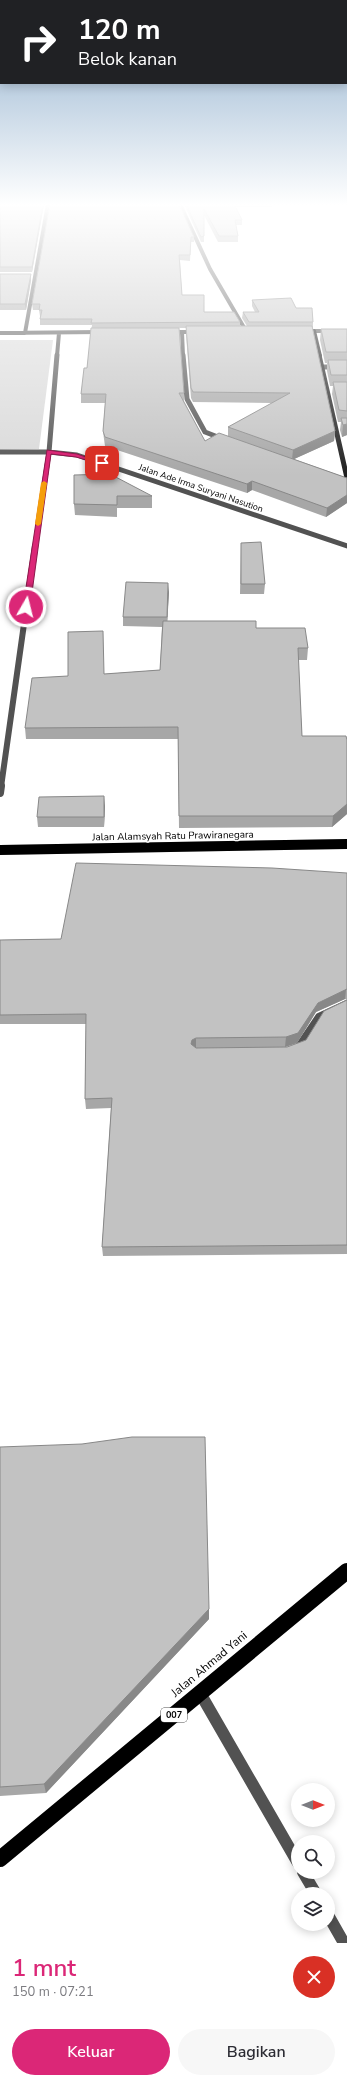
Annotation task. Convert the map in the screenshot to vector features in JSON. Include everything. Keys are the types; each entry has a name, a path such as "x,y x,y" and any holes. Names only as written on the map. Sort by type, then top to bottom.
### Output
{"main road":[{"name":"Jalan Alamsyah Ratu Prawiranegara","path":"0,850 347,844"},
{"name":"Jalan Ahmad Yani","path":"0,1859 347,1571"}],"street":[{"path":"25,333 32,295"},
{"path":"225,295 246,331"},
{"path":"238,331 254,331"},
{"path":"299,331 347,331"},
{"path":"314,331 338,426 347,479 340,478"},
{"path":"0,333 105,332"},
{"path":"159,332 198,332"},
{"path":"182,332 183,374 187,399 205,432 226,440"},
{"path":"0,793 49,452 59,333"},
{"path":"322,367 347,367"},
{"path":"328,390 334,390"},
{"name":"Jalan Ade Irma Suryani Nasution","path":"0,452 49,452 77,455 347,546"},
{"path":"286,1052 300,1047 319,1017 347,1004"},
{"path":"200,1693 291,1851"},
{"path":"335,1927 344,1943"}],"shaded area":[{"path":"0,340 53,340 39,449 0,450"}],"building":[{"path":"0,295 27,295 25,304 0,304"},
{"path":"34,295 204,295 204,312 234,312 240,322 91,323 92,319 40,319 42,310 39,310 40,304 32,304"},
{"path":"291,298 296,308 312,308 313,322 249,322 243,312 259,312 252,300"},
{"path":"186,326 312,326 335,431 293,450 228,427 290,393 193,392 191,388"},
{"path":"91,328 179,328 184,393 179,393 205,441 219,433 347,478 347,495 327,508 252,481 247,484 105,437 103,431 106,394 81,394 84,368 87,368"},
{"path":"321,329 347,329 347,352 326,352"},
{"path":"328,360 347,360 347,375 331,375"},
{"path":"333,382 347,382 347,411 339,410"},
{"path":"341,418 347,418 347,424 343,425"},
{"path":"110,474 152,496 117,496 117,505 74,504 74,475"},
{"path":"261,542 265,584 241,584 241,543"},
{"path":"126,582 168,583 167,617 123,617"},
{"path":"163,621 256,621 256,628 305,628 308,648 298,648 302,736 346,736 347,804 333,816 179,816 178,727 25,728 32,678 68,676 68,632 103,631 104,674 160,670"},
{"path":"104,796 104,817 37,817 39,797"},
{"path":"76,863 272,868 347,873 347,989 318,1003 298,1033 286,1037 196,1038 192,1040 191,1044 196,1048 287,1047 306,1040 324,1011 347,1000 347,1245 102,1247 112,1098 85,1099 86,1014 0,1015 0,940 61,939"},
{"path":"132,1437 205,1437 209,1609 44,1784 0,1787 0,1447 82,1444"}],"slow traffic":[{"path":"38,524 44,483"}],"route":[{"path":"26,607 49,452 77,455 102,463"}]}
